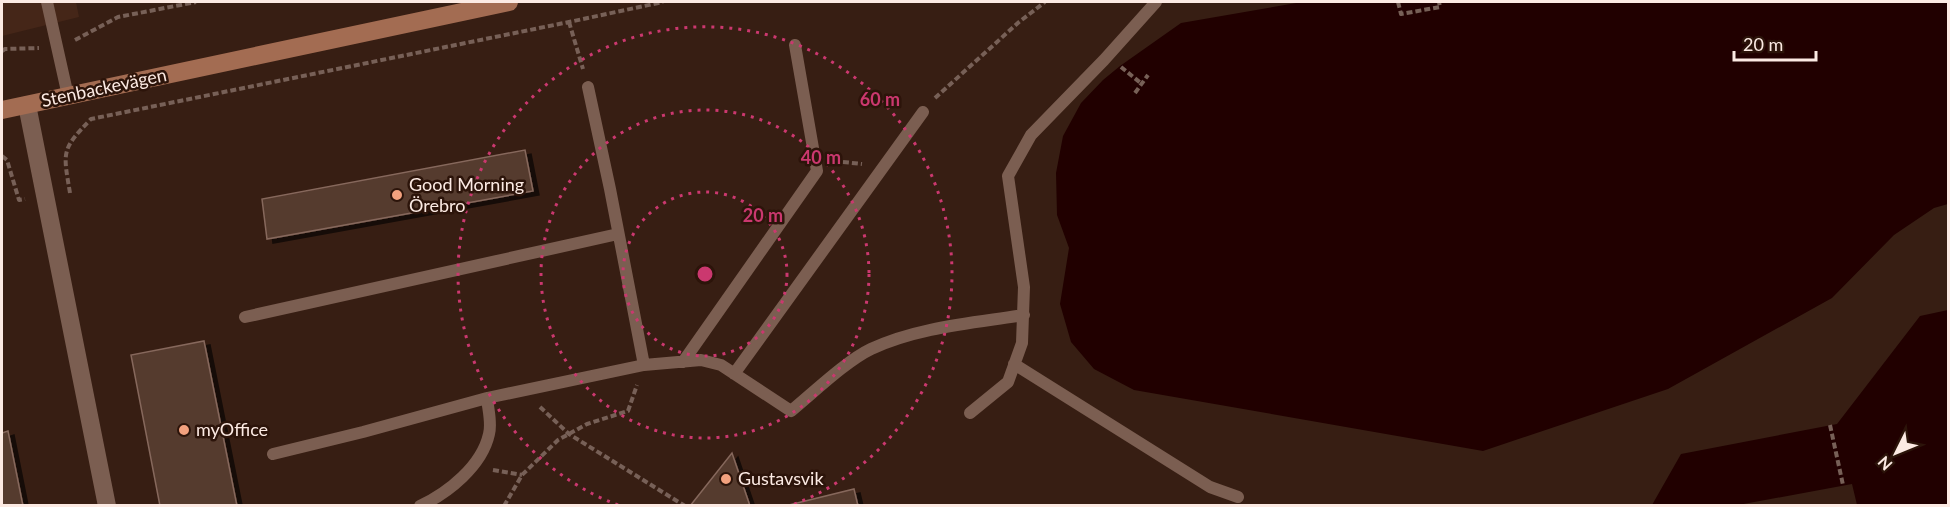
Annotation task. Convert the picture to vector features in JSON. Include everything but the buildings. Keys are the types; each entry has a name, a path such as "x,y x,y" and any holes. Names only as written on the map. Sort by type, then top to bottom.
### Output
{"street":[{"name":"Stenbackevägen","path":"107,506 27,105 509,2"},
{"path":"2,110 27,105"}],"lane":[{"path":"48,2 68,96"},
{"path":"970,413 1008,382 1022,343 1024,287 1008,176 1031,135 1104,60 1156,2"},
{"path":"683,362 817,171 795,45"},
{"path":"588,87 644,365"},
{"path":"734,374 923,112"},
{"path":"245,317 618,234"},
{"path":"273,454 522,390 644,365 701,360 721,365 791,411 832,376 870,350 911,335 1024,315"},
{"path":"1014,364 1210,487 1238,497"},
{"path":"420,506 449,488 476,462 490,433 487,398"}],"path":[{"path":"2,51 57,47 118,17 196,2"},
{"path":"72,202 64,157 71,139 91,119 663,2"},
{"path":"923,112 943,89 1045,2"},
{"path":"1398,2 1401,14 1440,7 1439,2"},
{"path":"569,22 588,87"},
{"path":"1120,66 1142,84"},
{"path":"1135,93 1148,75"},
{"path":"2,156 7,160 19,200"},
{"path":"815,160 884,166"},
{"path":"504,506 522,475 558,440 587,424 628,411 644,365"},
{"path":"522,390 569,434 685,506"},
{"path":"1830,425 1843,485"}],"shaded area":[{"path":"2,2 76,2 79,17 2,36"},
{"path":"1302,2 1948,2 1948,204 1934,208 1894,235 1832,298 1668,389 1483,451 1134,390 1094,369 1071,342 1060,304 1069,248 1057,215 1056,173 1063,136 1081,103 1103,80 1181,23"},
{"path":"1948,310 1948,505 1857,505 1852,484 1738,505 1652,505 1681,454 1837,424 1920,316"}],"place":[{"name":"Good Morning Örebro","path":"397,195"},
{"name":"myOffice","path":"184,430"},
{"name":"Gustavsvik","path":"726,479"}]}
